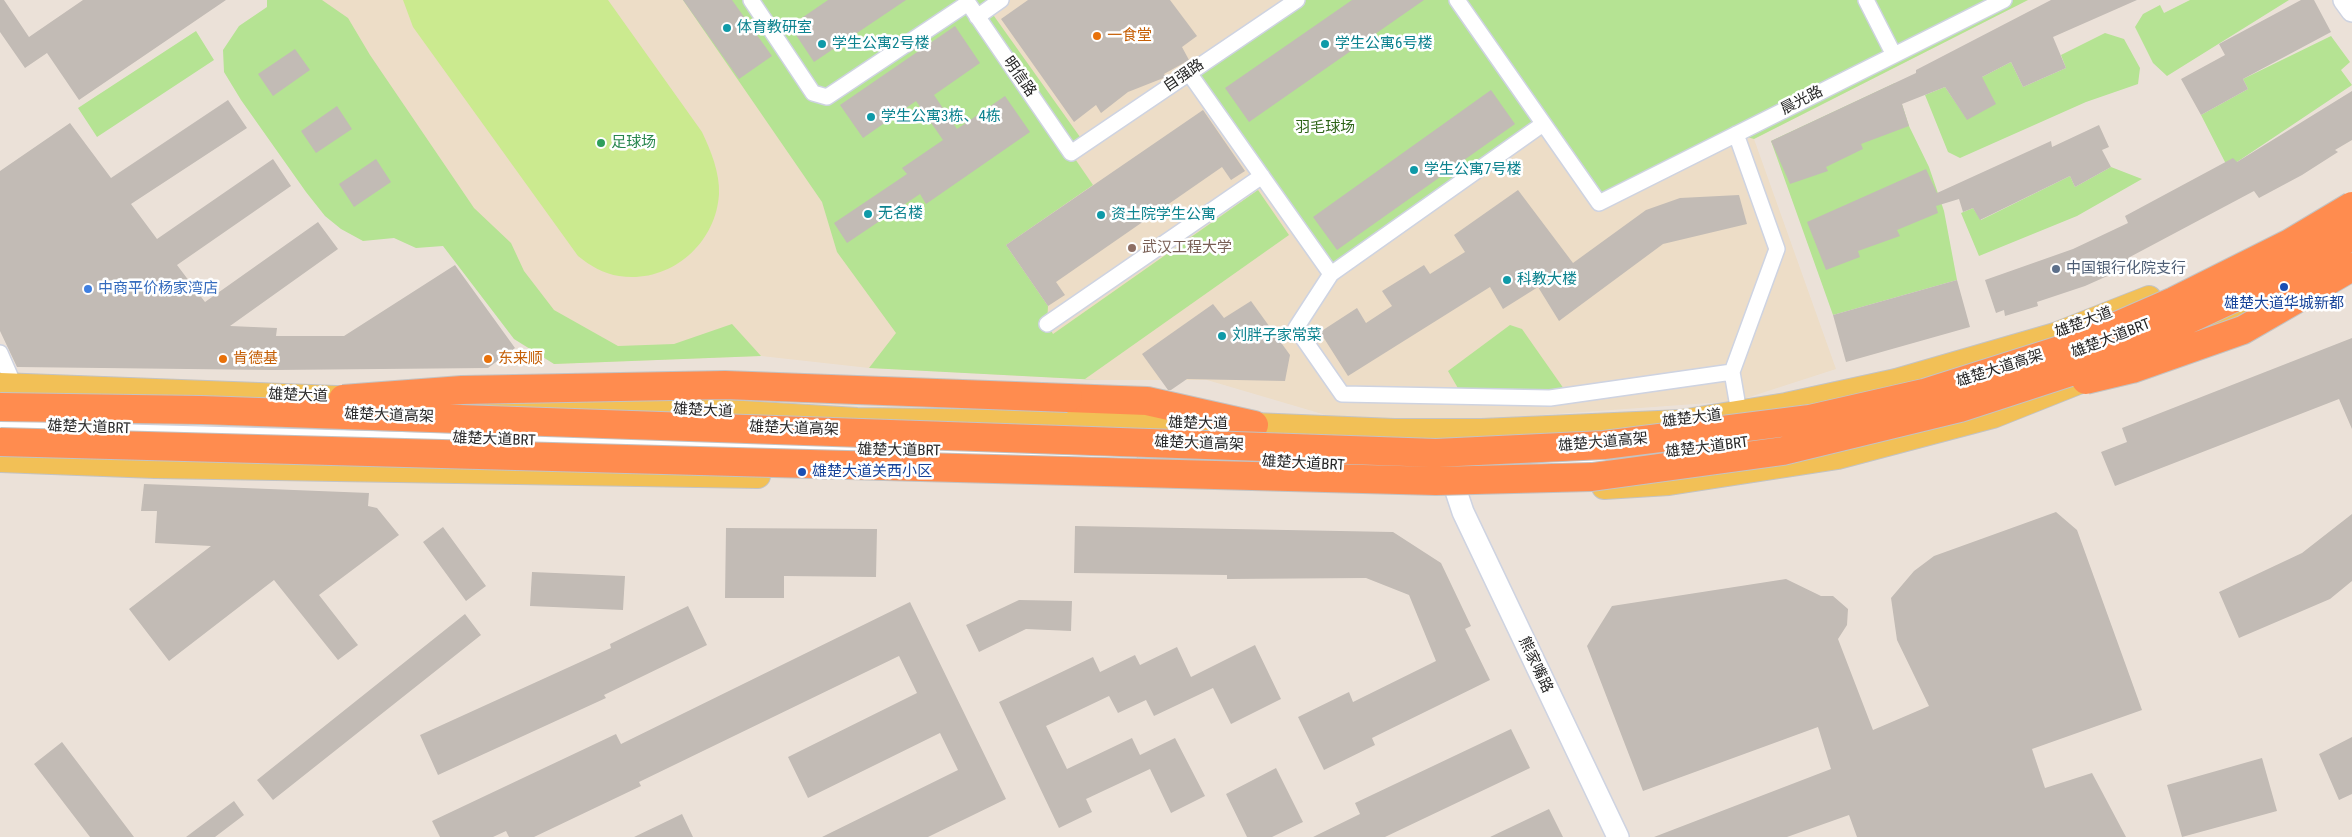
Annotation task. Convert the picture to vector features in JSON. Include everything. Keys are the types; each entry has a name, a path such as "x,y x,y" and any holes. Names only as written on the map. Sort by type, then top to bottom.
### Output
{"highway":[{"name":"雄楚大道高架","path":"4,392 201,410 1436,453 1604,445 1810,419 1924,393 2056,351 2174,301 2290,243 2352,206"},
{"name":"雄楚大道高架","path":"0,442 1436,481 1592,477 1782,451 1960,408 2088,366 2300,267 2352,236"},
{"path":"1960,408 2132,370 2243,330 2352,267"},
{"path":"201,410 462,390 725,385 1147,401 1254,425"}],"main road":[{"name":"雄楚大道","path":"4,392 710,410 857,420 1254,425 1394,431 1482,432 1681,422 1786,406 1896,381 2055,335 2183,285 2277,236 2352,192"},
{"path":"0,460 155,466 860,478 1498,492 1669,483 1838,457 1993,416 2189,338 2300,284 2352,252"},
{"path":"1704,418 1724,420 1739,434 1740,449 1732,465 1710,477"}],"street":[{"path":"751,0 813,92 826,97 967,1"},
{"path":"977,17 1001,0"},
{"name":"自强路","path":"1071,153 1297,0"},
{"path":"1456,0 1543,124 1331,274 1296,328 1342,394 1550,398 1732,372"},
{"path":"1866,0 1894,55"},
{"name":"晨光路","path":"1543,124 1599,203 2004,0"},
{"path":"2344,0 2352,11"},
{"name":"明信路","path":"967,1 1071,153"},
{"path":"1189,73 1331,274"},
{"path":"1736,134 1777,249 1732,372 1737,401"},
{"path":"1047,324 1262,176"},
{"path":"0,354 4,392"},
{"name":"熊家嘴路","path":"1456,491 1463,512 1618,837"}],"lane":[{"name":"雄楚大道BRT","path":"2056,360 2084,350"},
{"name":"雄楚大道BRT","path":"0,425 1145,456"},
{"name":"雄楚大道BRT","path":"1511,466 1606,460 1723,446"},
{"name":"雄楚大道BRT","path":"1195,458 1311,464"}],"shaded area":[{"name":"武汉工程大学","path":"295,0 2028,0 1754,139 1836,369 1737,401 1458,421 1336,418 1207,380 1099,380 869,368 761,356 554,364"}],"green space":[{"path":"267,0 322,0 348,18 370,55 474,208 511,243 524,271 554,310 618,346 674,344 732,324 761,356 554,364 514,339 443,246 416,248 394,238 363,241 341,229 325,216 306,192 241,100 224,72 223,50 239,26 267,7"},
{"name":"足球场","path":"403,0 608,0 702,132 712,154 718,178 719,194 716,212 709,229 699,244 687,257 672,267 655,274 638,277 619,276 602,271 578,256 413,27"},
{"path":"683,0 1001,0 989,9 1085,144 1071,153 1093,185 1006,245 1048,306 1047,324 1053,334 1258,190 1289,235 1085,379 1099,380 869,368 896,333 837,252 822,202"},
{"name":"羽毛球场","path":"1297,0 2028,0 1754,139 1736,134 1599,203 1543,124 1331,274 1189,73"},
{"path":"2190,0 2289,0 2167,76 2153,63 2135,27 2143,14 2160,5 2164,13"},
{"path":"196,31 214,60 97,137 78,108"},
{"path":"2105,33 2124,39 2140,68 2138,84 2086,102 1960,158 1948,152 1925,95 1945,87 1967,119 1982,77 2011,62 2023,87 2066,68 2061,55"},
{"path":"2331,36 2350,62 2341,70 2352,85 2237,162 2225,162 2201,115 2248,89 2243,79"},
{"path":"1895,83 1909,126 1929,167 1944,211 1957,280 1833,315 1771,141"},
{"path":"2111,167 2142,179 2077,216 1979,256 1961,213 1973,208 1981,220 2070,176 2075,187"},
{"path":"1510,325 1522,329 1564,389 1459,390 1448,371"}],"building":[{"path":"0,0 4,0 29,37 83,0 226,0 79,100 47,53 25,68 0,32"},
{"name":"体育教研室","path":"683,0 732,0 772,56 739,79"},
{"name":"学生公寓2号楼","path":"828,0 906,0 814,62 790,26"},
{"path":"1028,0 1170,0 1197,36 1182,47 1189,60 1164,74 1166,77 1128,92 1101,113 1096,105 1074,122 1001,19"},
{"name":"学生公寓6号楼","path":"1352,0 1424,0 1249,122 1225,88"},
{"path":"2051,0 2137,0 2053,37 2066,68 2023,87 2011,62 1982,77 1996,104 1967,120 1945,87 1902,104 1909,126 1861,144 1863,149 1826,167 1828,171 1790,184 1771,141 1916,73 1916,70"},
{"path":"2301,0 2314,0 2331,32 2243,79 2248,89 2201,115 2181,79 2225,55 2219,44"},
{"name":"学生公寓3栋、4栋","path":"955,26 980,63 934,95 957,129 1005,96 1030,132 926,204 920,194 847,243 834,223 907,174 902,168 943,140 916,101 863,138 840,105"},
{"path":"295,49 310,70 273,96 258,74"},
{"name":"学生公寓7号楼","path":"1491,90 1515,124 1337,250 1313,217"},
{"path":"2352,91 2352,140 2335,150 2338,152 2302,175 2259,198 2254,191 2128,258 2132,265 2085,286 2037,302 2038,306 2005,316 2004,310 1996,313 1985,280 2073,249 2128,223 2125,216 2233,158 2237,162"},
{"path":"228,100 247,128 131,204 157,239 273,159 291,186 177,265 205,302 318,222 338,249 230,326 277,328 276,336 344,336 455,265 515,348 488,368 273,370 17,367 0,331 0,171 70,123 111,178"},
{"path":"337,106 352,129 316,153 301,131"},
{"name":"资土院学生公寓","path":"1203,110 1245,171 1231,180 1222,167 1056,282 1065,295 1048,306 1006,245"},
{"path":"2099,125 2109,147 2102,150 2111,167 2075,187 2070,176 1980,220 1973,208 1963,212 1959,199 1936,206 1938,213 1897,230 1900,236 1858,251 1860,257 1826,270 1807,222 1926,169 1937,193 2051,141 2052,147"},
{"path":"376,159 391,182 354,207 339,184"},
{"name":"科教大楼","path":"1518,190 1573,263 1646,210 1680,198 1739,195 1747,224 1663,244 1559,321 1538,287 1503,309 1490,287 1348,376 1320,332 1357,308 1366,323 1392,306 1382,291 1424,265 1430,274 1465,252 1454,235"},
{"path":"1957,280 1970,327 1846,362 1833,315"},
{"name":"刘胖子家常菜","path":"1251,301 1290,355 1285,381 1187,379 1171,390 1168,390 1142,354 1213,304 1224,318"},
{"path":"2352,338 2352,429 2339,399 2115,486 2101,452 2127,442 2122,428"},
{"path":"144,484 369,493 368,506 377,508 399,535 319,595 358,645 338,660 274,580 169,661 129,609 211,546 155,543 157,511 141,511"},
{"path":"2056,512 2077,530 2142,710 2032,749 2045,788 2092,773 2126,837 1857,837 1849,815 1787,837 1654,837 1831,769 1818,727 1643,791 1587,646 1612,606 1786,579 1821,596 1833,596 1848,609 1847,625 1838,639 1873,730 1929,706 1897,640 1891,598 1914,571 1934,556"},
{"path":"2352,514 2352,581 2330,599 2239,638 2219,592 2302,553"},
{"path":"1075,526 1393,532 1441,563 1471,626 1465,629 1490,680 1372,738 1375,745 1324,770 1298,717 1349,692 1353,702 1436,661 1409,595 1366,578 1227,579 1227,575 1074,573"},
{"path":"443,527 486,586 466,601 423,542"},
{"path":"726,528 877,529 876,577 784,576 784,598 725,598"},
{"path":"532,572 625,576 623,610 530,606"},
{"path":"1019,600 1072,601 1071,631 1026,629 979,652 966,625"},
{"path":"910,602 1006,799 928,837 822,837 958,770 940,733 808,798 788,757 917,693 899,656 639,782 641,786 534,837 509,837 506,831 493,837 440,837 432,821 616,734 621,744"},
{"path":"688,606 707,645 604,695 606,698 438,775 420,735 611,648 610,644"},
{"path":"465,614 481,635 273,800 257,780"},
{"path":"1255,645 1281,699 1231,724 1213,688 1154,716 1146,700 1118,713 1109,696 1046,726 1067,769 1132,738 1140,755 1175,738 1205,796 1171,813 1150,769 1086,799 1092,812 1059,828 999,702 1093,657 1100,672 1135,655 1140,665 1177,647 1191,677"},
{"path":"1511,729 1530,768 1385,837 1313,837 1360,814 1355,803"},
{"path":"2352,737 2352,794 2339,800 2319,754"},
{"path":"62,742 134,837 90,837 34,764"},
{"path":"2262,758 2277,811 2182,837 2167,785"},
{"path":"1276,768 1303,822 1272,837 1247,837 1226,794"},
{"path":"234,801 244,815 215,837 186,837"},
{"path":"1549,809 1563,837 1490,837"},
{"path":"682,814 693,837 634,837"}],"place":[{"name":"体育教研室","path":"727,28"},
{"name":"一食堂","path":"1097,36"},
{"name":"学生公寓2号楼","path":"822,44"},
{"name":"学生公寓6号楼","path":"1325,44"},
{"name":"学生公寓3栋、4栋","path":"871,117"},
{"name":"足球场","path":"601,143"},
{"name":"学生公寓7号楼","path":"1414,170"},
{"name":"无名楼","path":"868,214"},
{"name":"资土院学生公寓","path":"1101,215"},
{"name":"武汉工程大学","path":"1132,248"},
{"name":"中国银行化院支行","path":"2056,269"},
{"name":"科教大楼","path":"1507,280"},
{"name":"雄楚大道华城新都","path":"2284,287"},
{"name":"中商平价杨家湾店","path":"88,289"},
{"name":"刘胖子家常菜","path":"1222,336"},
{"name":"肯德基","path":"223,359"},
{"name":"东来顺","path":"488,359"},
{"name":"雄楚大道关西小区","path":"802,472"}]}
